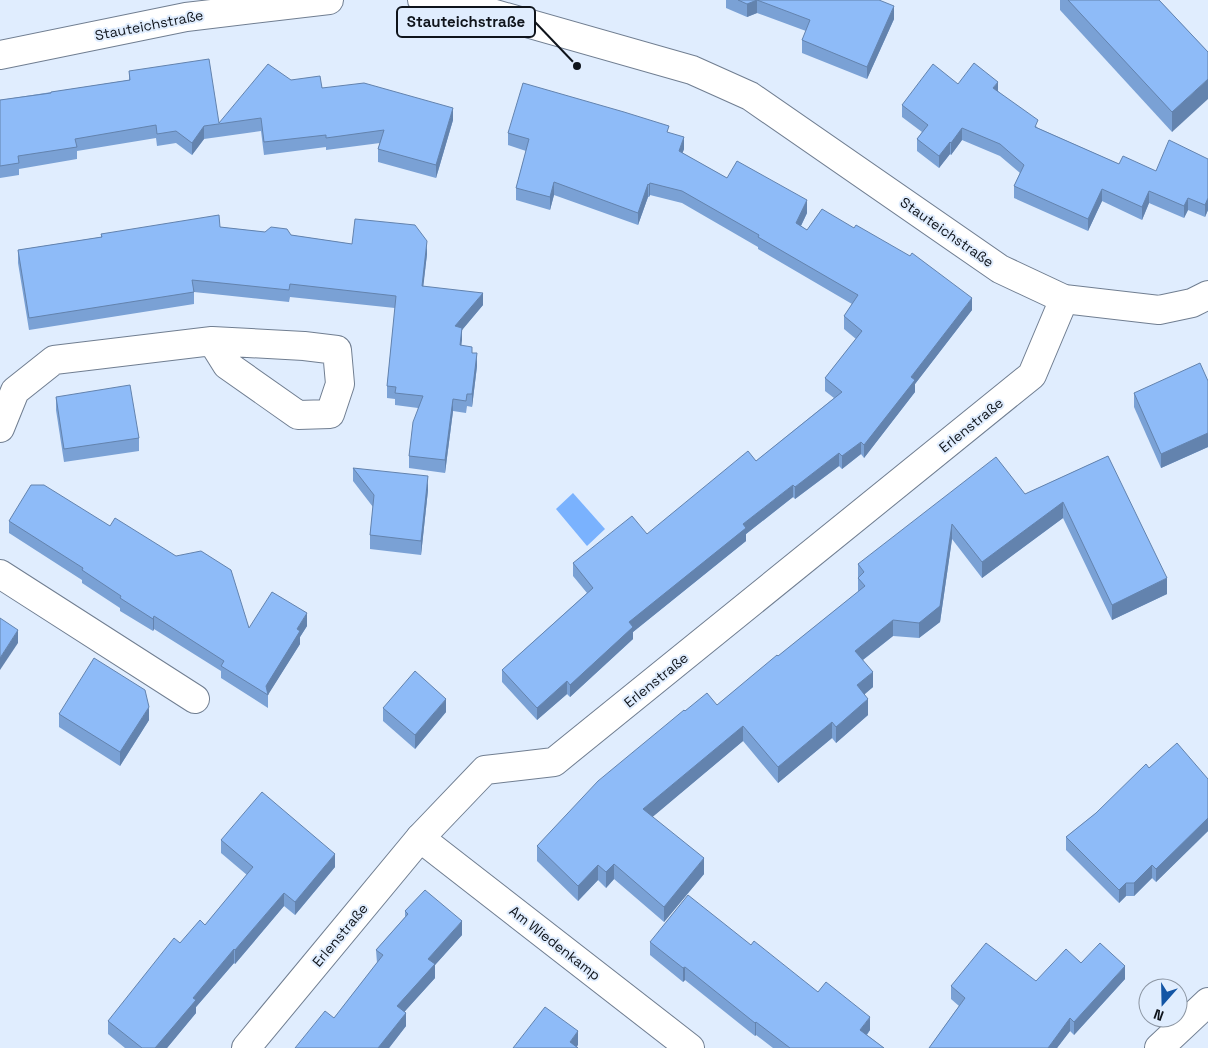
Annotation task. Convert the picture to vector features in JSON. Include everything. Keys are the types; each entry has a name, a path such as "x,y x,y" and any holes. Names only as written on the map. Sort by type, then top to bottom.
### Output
{"street":[{"name":"Stauteichstraße","path":"0,55 186,8 329,0"},
{"name":"Stauteichstraße","path":"422,0 474,8 692,70 750,96 1000,269 1064,299 1159,310 1192,303 1208,295"},
{"name":"Erlenstraße","path":"246,1048 420,838 485,770 554,762 1032,375 1064,299"},
{"path":"0,428 15,390 54,360 212,341"},
{"path":"0,574 195,698"},
{"name":"Am Wiedenkamp","path":"420,838 690,1048"},
{"path":"1159,1048 1208,1002"}],"water":[{"path":"573,493 605,529 587,546 556,509"}],"building":[{"path":"738,0 757,0 747,4"},
{"path":"757,0 879,0 894,6 867,67 802,40 810,20"},
{"path":"1068,0 1159,0 1208,52 1208,79 1172,112"},
{"path":"209,59 219,123 268,64 291,80 320,76 322,88 364,83 453,108 436,165 378,149 384,130 326,138 326,135 264,142 261,118 204,126 192,143 176,131 157,134 156,125 75,139 77,147 18,156 19,163 0,166 0,100 130,80 129,71"},
{"path":"974,63 998,82 993,88 1038,120 1035,127 1119,164 1123,156 1156,171 1169,140 1208,159 1208,198 1205,205 1188,198 1184,206 1149,191 1142,207 1102,189 1088,219 1014,186 1024,165 1000,144 962,128 939,156 917,139 928,125 902,105 933,64 958,84"},
{"path":"523,83 669,126 667,132 684,137 679,151 727,178 737,161 807,200 796,223 807,230 822,209 854,228 856,225 910,256 912,253 972,298 911,377 915,380 864,445 861,442 842,456 839,453 795,487 793,485 743,524 746,528 629,622 633,627 570,685 567,681 537,708 502,670 593,588 573,563 632,516 647,534 748,451 756,461 842,392 825,378 862,331 844,316 858,295 682,191 648,184 638,213 554,182 550,197 516,188 529,139 508,133"},
{"path":"219,215 220,227 265,232 271,227 287,229 291,235 352,244 355,219 415,225 427,241 422,286 483,293 455,326 462,328 460,345 472,347 472,353 477,353 472,394 467,394 466,401 453,399 445,460 409,456 413,422 423,396 395,393 396,387 387,386 396,296 290,284 289,290 192,280 194,292 29,318 18,250 102,237 101,234"},
{"path":"1200,363 1208,381 1208,433 1161,454 1134,393"},
{"path":"130,385 139,438 64,449 56,397"},
{"path":"1108,456 1167,578 1112,605 1063,502 982,562 952,524 940,606 919,623 893,620 855,651 873,672 857,685 868,699 836,727 832,722 778,767 743,726 643,809 704,858 664,907 614,864 606,872 598,865 578,886 537,846 598,781 684,710 707,693 717,705 865,586 858,578 864,572 858,564 996,457 1025,494"},
{"path":"353,468 428,476 421,541 370,535 374,495"},
{"path":"31,485 44,485 110,526 115,518 176,556 201,551 231,570 249,628 272,592 307,613 297,629 300,631 266,686 268,695 221,666 224,661 154,616 153,619 120,598 121,596 82,570 83,568 9,521"},
{"path":"0,618 18,630 0,658"},
{"path":"94,658 145,690 149,707 120,752 59,714"},
{"path":"415,671 446,699 415,735 383,708"},
{"path":"1177,743 1208,779 1208,818 1156,869 1152,865 1134,883 1126,883 1119,890 1066,837 1096,813 1146,764 1149,768"},
{"path":"262,792 335,854 295,902 284,893 193,998 196,1000 155,1048 142,1048 108,1021 174,938 180,943 200,920 205,925 253,867 221,840"},
{"path":"425,890 462,921 428,959 435,964 397,1006 406,1013 378,1048 295,1048 325,1011 334,1018 383,955 376,950 408,914 405,911"},
{"path":"688,895 751,945 754,941 818,992 826,982 870,1017 860,1030 884,1048 790,1048 755,1023 685,967 683,968 650,942"},
{"path":"986,943 1036,981 1066,949 1081,963 1100,943 1125,966 1074,1022 1070,1018 1048,1048 929,1048 965,998 951,986"},
{"path":"545,1007 578,1031 570,1042 578,1048 513,1048"}],"place":[{"name":"Stauteichstraße","path":"577,66"}]}
